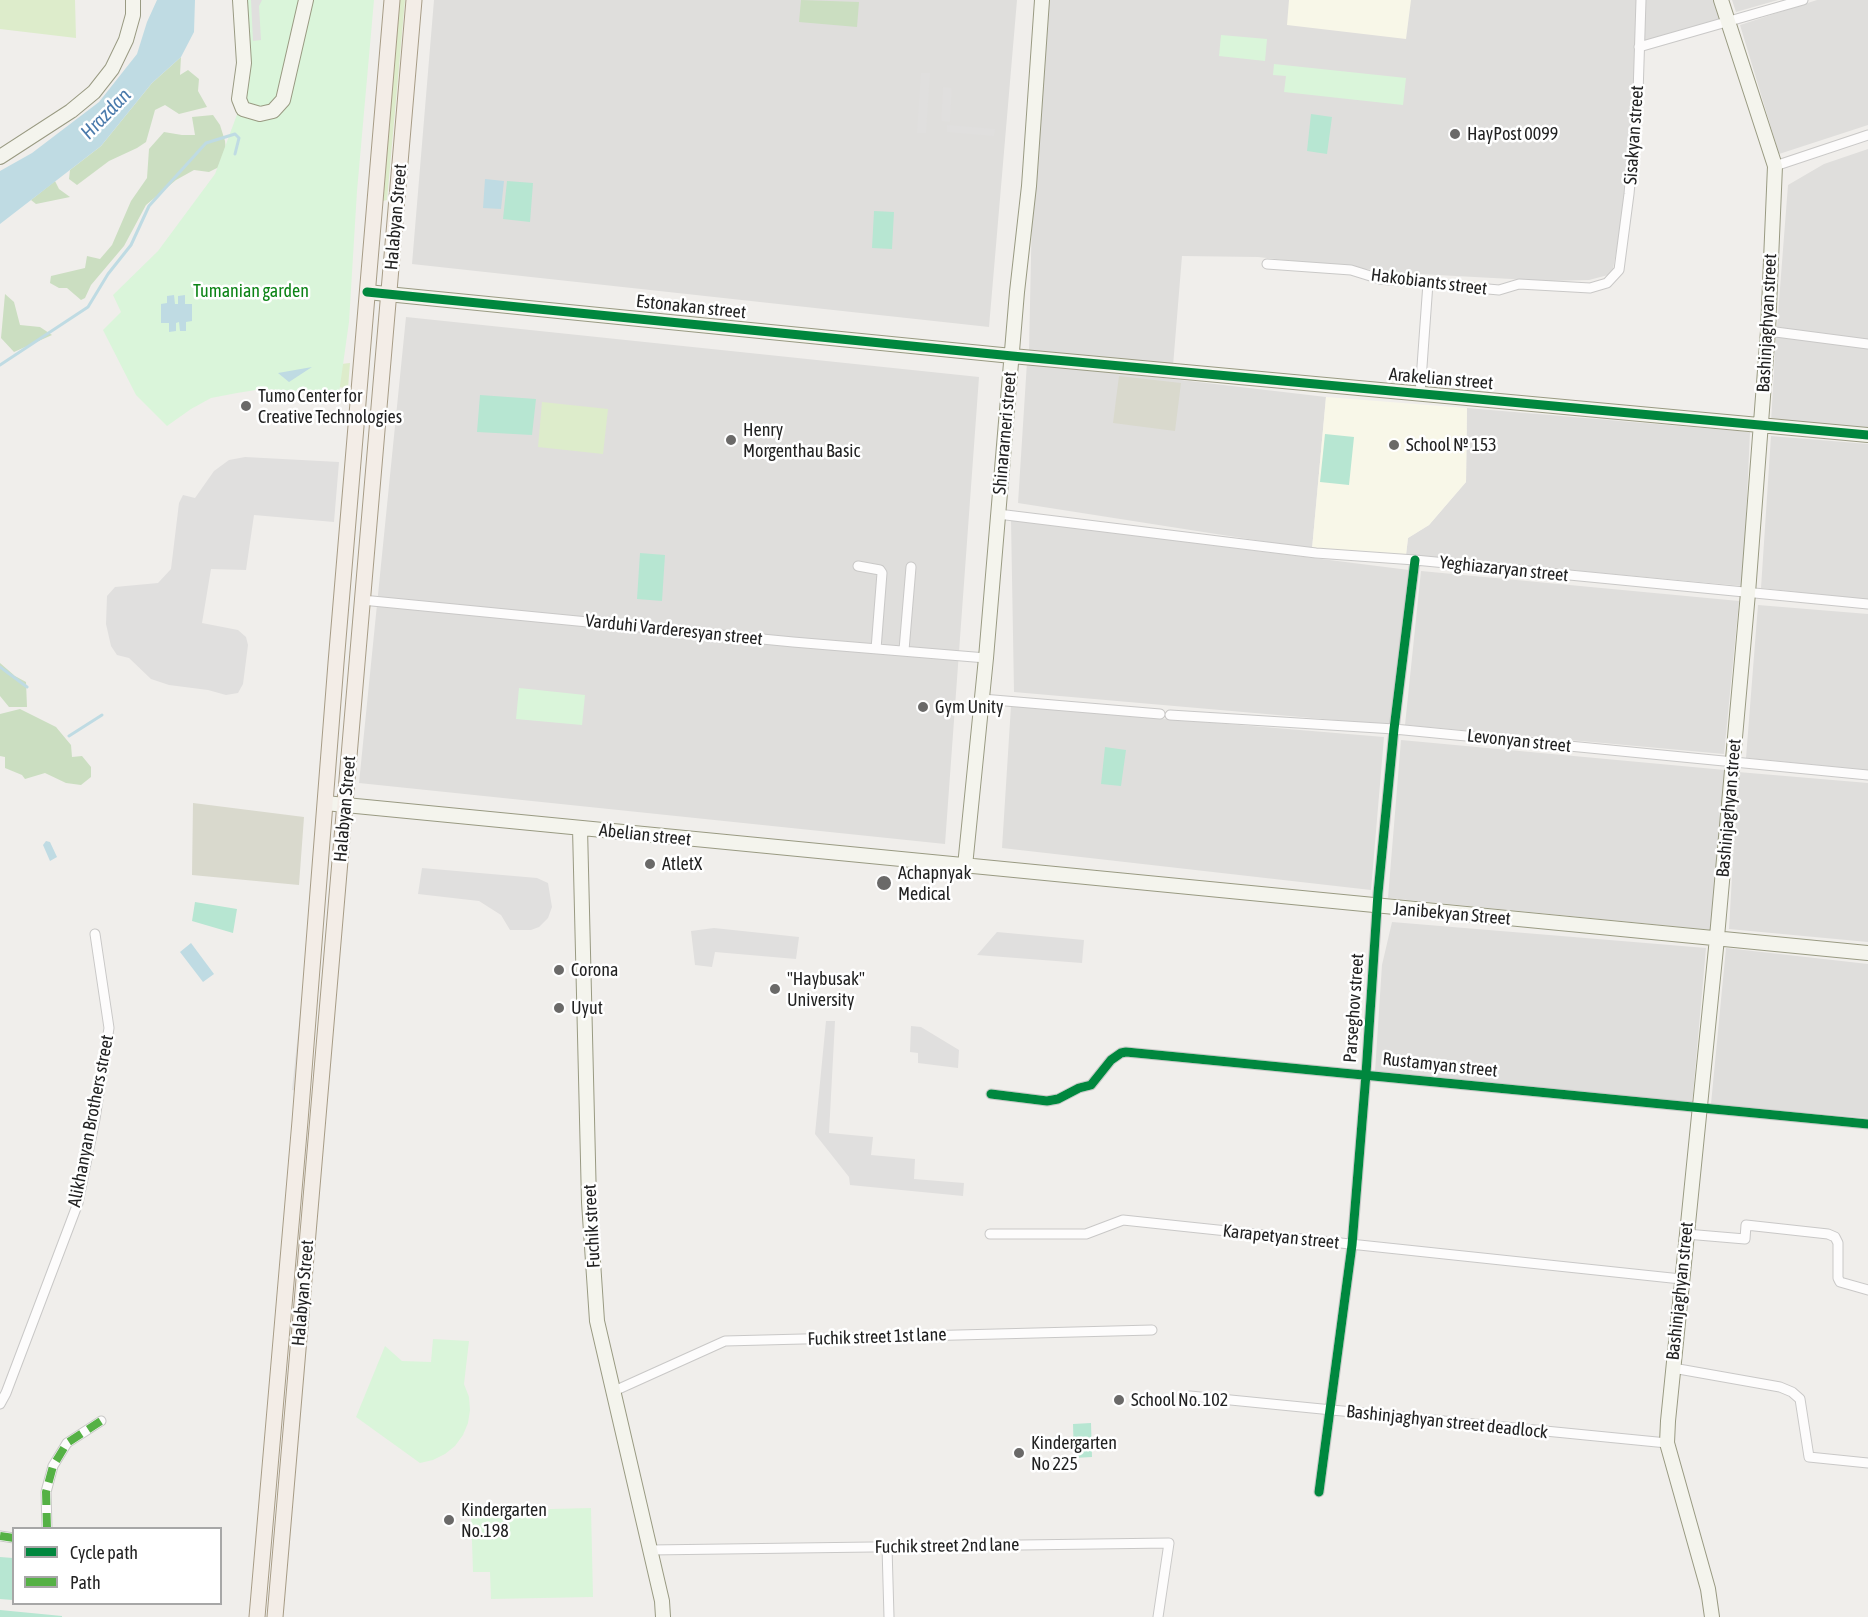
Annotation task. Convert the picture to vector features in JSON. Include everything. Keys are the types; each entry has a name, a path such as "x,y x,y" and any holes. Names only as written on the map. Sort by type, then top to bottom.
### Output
{"main road":[{"name":"Halabyan Street","path":"257,1617 392,0"},
{"name":"Halabyan Street","path":"275,1617 414,0"},
{"path":"315,937 326,931 335,939"},
{"path":"294,1193 301,1200 308,1199 312,1194"}],"street":[{"path":"0,157 71,111 94,92 112,69 126,40 133,15 133,0"},
{"path":"240,0 244,63 239,99 243,109 260,114 273,111 283,100 306,0"},
{"name":"Shinararneri street","path":"965,866 1034,126 1042,0"},
{"name":"Sisakyan street","path":"1619,270 1638,94 1641,0"},
{"name":"Bashinjaghyan street","path":"1712,1617 1706,1579 1667,1443 1672,1368 1717,939 1748,592 1768,331 1775,166 1721,0"},
{"path":"1639,47 1803,0"},
{"path":"1775,166 1868,135"},
{"name":"Hakobiants street","path":"1267,264 1351,270 1380,279 1499,290 1519,284 1590,288 1607,283 1619,270"},
{"path":"1420,394 1428,283"},
{"name":"Estonakan street","path":"367,292 1012,356"},
{"path":"1768,331 1868,344"},
{"name":"Arakelian street","path":"1012,356 1868,435"},
{"name":"Yeghiazaryan street","path":"998,514 1316,553 1415,560 1868,604"},
{"name":"Parseghov street","path":"1319,1492 1352,1245 1377,906 1394,729 1415,560"},
{"path":"858,566 880,570 882,573 876,649"},
{"path":"904,650 911,567"},
{"name":"Varduhi Varderesyan street","path":"362,600 986,658"},
{"name":"Levonyan street","path":"982,699 1165,715 1394,729 1868,775"},
{"name":"Abelian street","path":"326,803 965,866"},
{"name":"Fuchik street","path":"580,828 589,1202 597,1321 662,1601 663,1617"},
{"name":"Janibekyan Street","path":"965,866 1868,953"},
{"name":"Alikhanyan Brothers street","path":"0,1404 78,1203 95,1119 109,1028 95,934"},
{"name":"Rustamyan street","path":"991,1094 1047,1101 1058,1099 1079,1088 1091,1086 1111,1060 1125,1052 1868,1124"},
{"name":"Karapetyan street","path":"990,1234 1086,1234 1123,1220 1681,1279"},
{"path":"1686,1234 1745,1239 1746,1225 1828,1234 1835,1237 1838,1243 1840,1282 1868,1290"},
{"name":"Fuchik street 1st lane","path":"612,1392 725,1341 1152,1330"},
{"path":"1672,1368 1780,1387 1792,1392 1800,1400 1809,1457 1868,1463"},
{"name":"Bashinjaghyan street deadlock","path":"1190,1396 1667,1443"},
{"path":"46,1527 46,1492 53,1466 67,1443 101,1421"},
{"name":"Fuchik street 2nd lane","path":"650,1550 1169,1543 1158,1617"},
{"path":"887,1547 889,1617"}],"shaded area":[{"path":"251,0 262,0 259,6 261,40 253,41"},
{"path":"434,0 1017,0 989,327 412,264"},
{"path":"1049,0 1716,0 1722,21 1636,46 1631,128 1621,226 1612,274 1589,280 1549,281 1400,273 1258,257 1182,256 1173,366 1029,351 1033,164"},
{"path":"1289,0 1411,0 1406,39 1287,25"},
{"path":"1732,0 1778,0 1736,12"},
{"path":"1817,0 1868,0 1868,125 1779,154 1740,25"},
{"path":"921,73 930,73 926,133 917,133"},
{"path":"943,87 952,88 950,122 941,121"},
{"path":"947,125 995,129 994,136 947,132"},
{"path":"1868,149 1868,341 1777,327 1788,185 1824,164"},
{"path":"406,317 979,377 945,844 359,783"},
{"path":"1776,337 1868,347 1868,430 1771,422"},
{"path":"1027,362 1326,397 1312,549 1018,503"},
{"path":"1119,376 1181,383 1175,431 1113,423"},
{"name":"School № 153","path":"1326,397 1467,408 1466,482 1429,525 1408,538 1406,555 1312,549"},
{"path":"1467,408 1750,432 1743,586 1406,555 1408,538 1429,525 1466,482"},
{"path":"1771,436 1868,444 1868,600 1761,588"},
{"path":"245,457 339,462 334,522 254,515 246,570 211,569 202,623 238,630 246,637 248,645 243,684 238,693 226,695 208,690 169,685 151,679 129,658 117,655 111,646 106,624 107,596 115,587 158,583 171,569 179,503 183,495 195,498 214,471 229,460"},
{"path":"1011,520 1409,570 1392,725 1014,692"},
{"path":"1421,571 1739,601 1724,754 1405,725"},
{"path":"1758,605 1868,614 1868,770 1746,758"},
{"path":"1011,706 1384,737 1371,890 1002,848"},
{"path":"1401,740 1725,770 1711,930 1388,898"},
{"path":"1738,772 1868,783 1868,942 1729,929"},
{"path":"193,803 304,817 299,885 192,875"},
{"path":"422,868 537,878 548,883 552,907 548,918 539,927 531,930 510,930 501,915 479,901 418,894"},
{"path":"1392,922 1706,948 1692,1105 1375,1072 1382,965"},
{"path":"714,928 799,937 796,959 715,952 712,967 695,965 691,931"},
{"path":"997,932 1084,940 1082,963 977,955"},
{"path":"1726,948 1868,964 1868,1118 1711,1104"},
{"path":"303,986 309,986 299,1091 292,1090"},
{"path":"826,1021 835,1021 829,1133 873,1137 871,1155 915,1159 914,1179 964,1183 963,1196 850,1185 849,1177 815,1134"},
{"path":"911,1026 921,1027 959,1050 958,1068 918,1063 918,1053 910,1052"}],"green space":[{"path":"0,0 75,0 76,38 0,29"},
{"name":"Tumanian garden","path":"247,0 374,0 357,191 349,322 339,393 262,389 237,393 211,398 167,426 136,395 103,330 121,312 113,295 158,251 215,174 249,82"},
{"path":"398,0 405,0 387,200 383,201"},
{"path":"801,0 859,2 857,27 799,22"},
{"path":"1221,35 1267,39 1265,61 1219,56"},
{"path":"181,57 180,75 188,70 199,79 198,91 207,107 179,114 165,105 155,110 146,142 109,161 77,185 69,179 70,170 101,146 152,83"},
{"path":"1274,64 1406,78 1403,105 1284,92 1286,76 1273,75"},
{"path":"1311,114 1332,117 1327,154 1307,151"},
{"path":"213,115 220,125 225,141 227,163 209,172 194,170 176,180 146,205 124,246 91,285 85,298 81,300 67,288 59,288 50,283 51,276 85,268 87,256 100,259 112,245 131,201 147,178 149,149 164,132 195,135 192,117"},
{"path":"55,181 59,189 70,197 36,204 31,200"},
{"path":"507,181 533,183 530,222 503,219"},
{"path":"874,211 894,212 892,249 872,248"},
{"path":"5,294 14,302 20,325 40,327 52,335 14,352 1,338"},
{"path":"350,363 348,388 319,386 314,367"},
{"path":"480,395 536,399 532,435 477,432"},
{"path":"542,402 608,409 603,454 538,447"},
{"path":"1325,434 1354,437 1349,485 1320,482"},
{"path":"640,553 665,555 662,601 637,599"},
{"path":"0,663 26,682 27,707 9,707 0,696"},
{"path":"519,688 585,695 582,725 516,719"},
{"path":"20,709 56,727 71,745 72,757 82,756 91,767 91,777 81,785 66,783 45,773 25,779 22,775 5,768 5,757 0,756 0,714"},
{"path":"1105,747 1126,750 1121,786 1101,784"},
{"path":"195,902 237,909 233,933 192,921"},
{"path":"433,1339 469,1341 464,1384 469,1397 470,1410 463,1435 455,1446 433,1460 420,1463 356,1417 385,1346 402,1361 431,1362"},
{"path":"1091,1423 1092,1457 1074,1458 1073,1424"},
{"path":"591,1508 593,1597 491,1599 490,1572 473,1572 471,1511"},
{"path":"0,1557 12,1558 12,1600 0,1599"},
{"path":"0,1610 62,1616 62,1617 0,1617"}],"water":[{"name":"Hrazdan","path":"157,0 195,0 194,32 181,57 152,83 101,146 0,224 0,171 32,153 99,102 137,54"},
{"path":"485,179 504,181 501,209 483,208"},
{"path":"174,295 175,304 178,304 178,296 185,295 185,304 192,304 192,321 186,322 186,331 180,331 179,322 176,323 176,331 169,332 169,323 161,323 161,304 167,303 167,296"},
{"path":"312,367 289,382 278,373"},
{"path":"46,841 50,842 57,857 50,861 43,845"},
{"path":"191,943 214,974 203,982 180,952"}],"waterway":[{"path":"0,365 88,307 108,274 131,245 149,206 206,143 235,134 239,138 235,154"},
{"path":"0,667 27,687"},
{"path":"69,736 102,715"}],"marked path":[{"path":"47,1527 46,1492 53,1466 67,1443 101,1421"},
{"path":"0,1536 12,1538"}],"cycle path":[{"path":"367,292 1012,356 1868,435"},
{"path":"1319,1492 1352,1245 1378,893 1394,729 1415,560"},
{"path":"991,1094 1047,1101 1058,1099 1079,1088 1091,1085 1111,1060 1126,1052 1868,1124"}],"place":[{"name":"HayPost 0099","path":"1455,134"},
{"name":"Tumo Center for Creative Technologies","path":"246,406"},
{"name":"Henry Morgenthau Basic","path":"731,440"},
{"name":"School № 153","path":"1394,445"},
{"name":"Gym Unity","path":"923,707"},
{"name":"AtletX","path":"650,864"},
{"name":"Achapnyak Medical","path":"884,883"},
{"name":"Corona","path":"559,970"},
{"name":"\"Haybusak\" University","path":"775,989"},
{"name":"Uyut","path":"559,1008"},
{"name":"School No. 102","path":"1119,1400"},
{"name":"Kindergarten No 225","path":"1019,1453"},
{"name":"Kindergarten No.198","path":"449,1520"}]}
